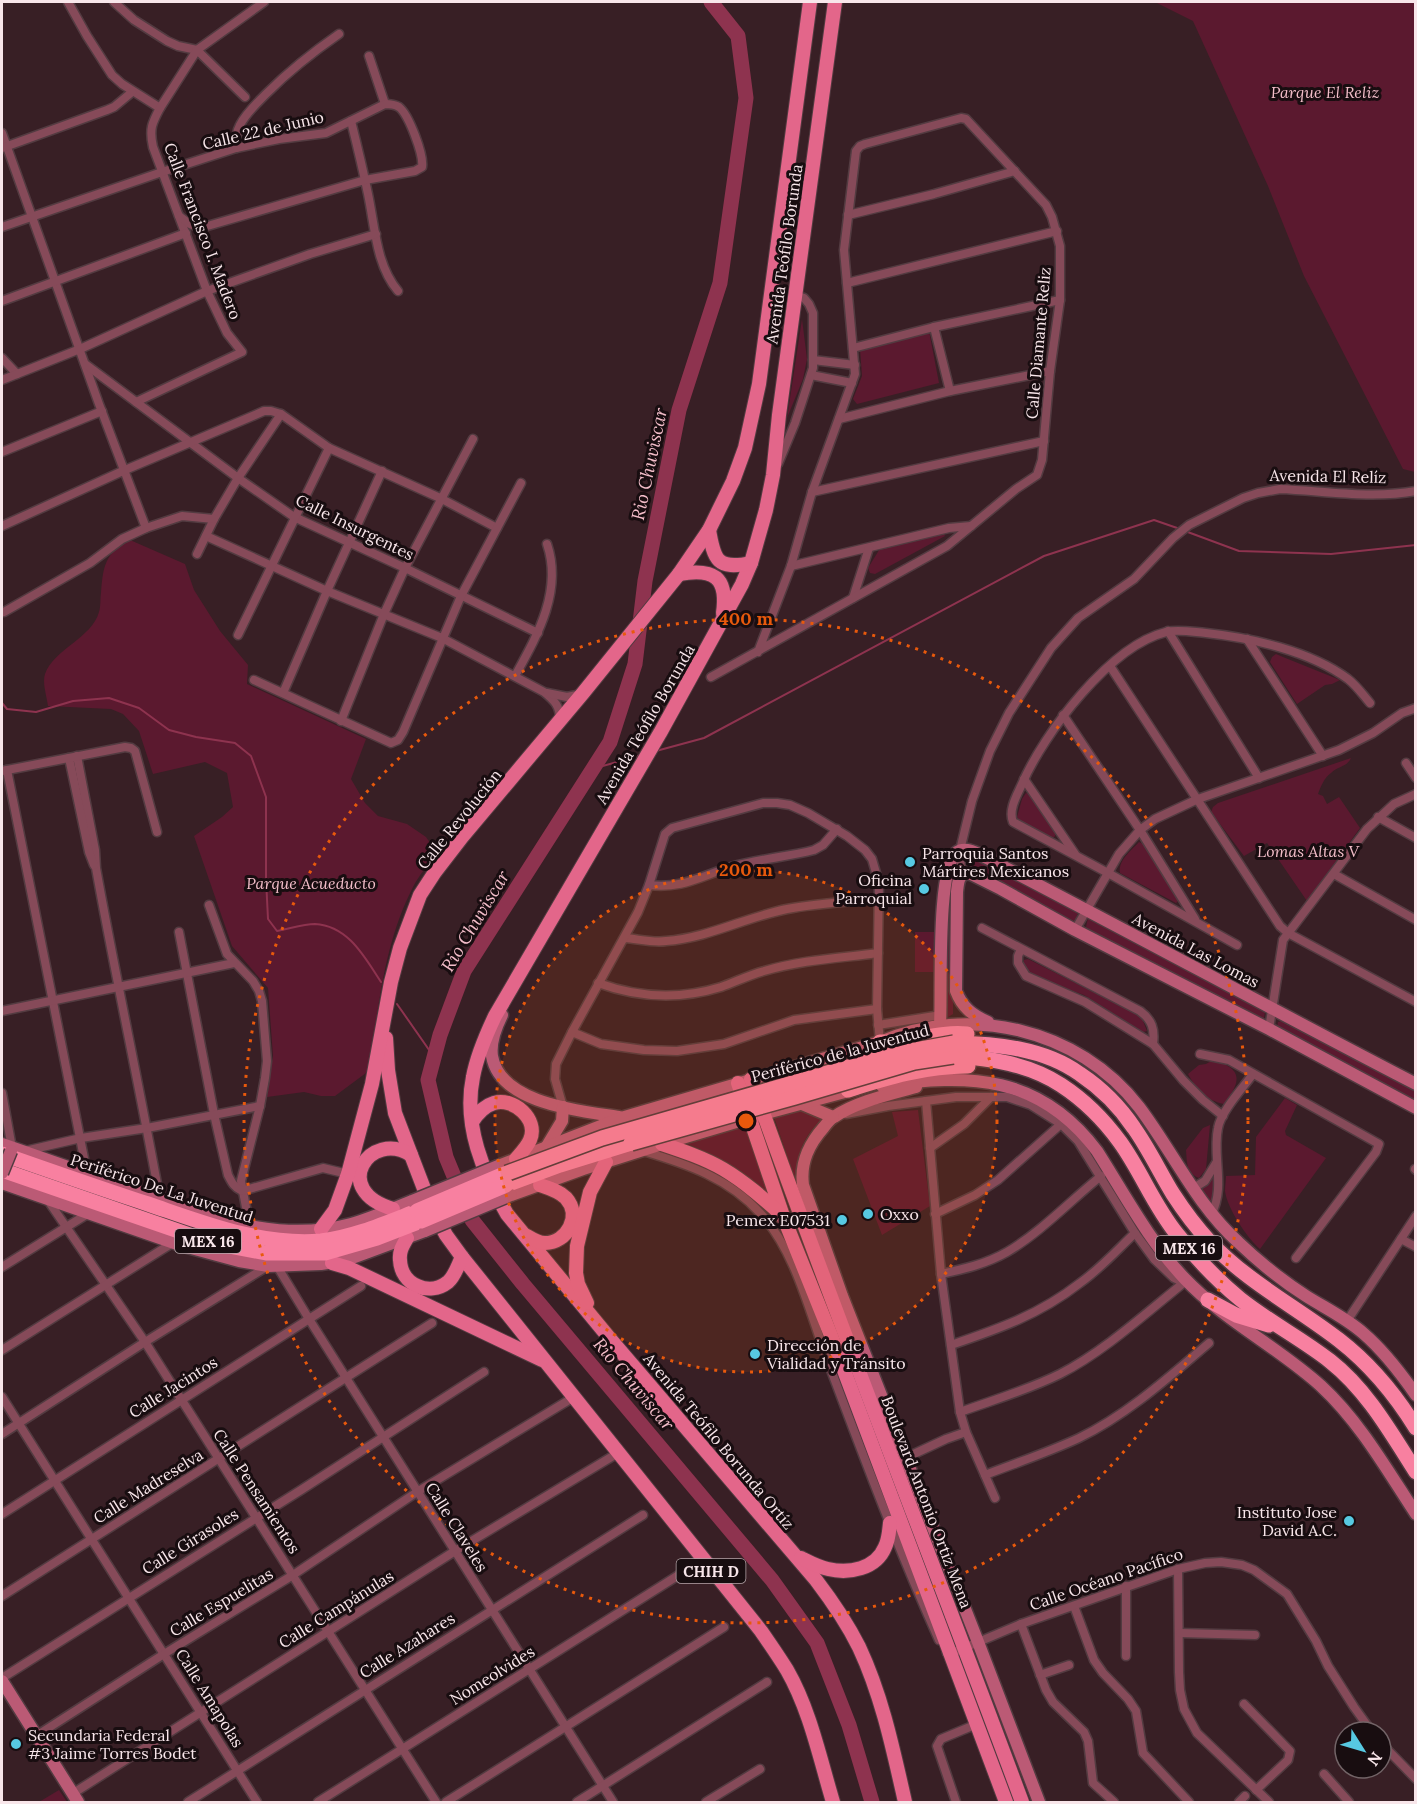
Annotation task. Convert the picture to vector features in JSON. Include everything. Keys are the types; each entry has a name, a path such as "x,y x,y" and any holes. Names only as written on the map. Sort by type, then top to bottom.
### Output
{"highway":[{"path":"880,1042 960,1033 1011,1040 1026,1050"},
{"name":"Periférico de la Juventud","path":"636,1147 953,1050 984,1044 1026,1050 1051,1059 1078,1072 1108,1097 1135,1128 1173,1195 1228,1260 1256,1283 1339,1340 1374,1371 1398,1400 1416,1428"},
{"name":"Periférico de la Juventud","path":"416,1221 502,1176 602,1138 893,1054 953,1050 994,1060 1028,1069 1062,1085 1084,1102 1121,1143 1161,1214 1197,1257 1241,1299 1331,1362 1353,1383 1373,1407 1416,1472"},
{"path":"848,1090 885,1078 935,1067 1028,1069"},
{"name":"MEX 16","path":"416,1221 508,1190 560,1165 636,1147"},
{"name":"Periférico De La Juventud","path":"9,1150 192,1219 241,1235 263,1239 320,1241 416,1221"},
{"name":"Periférico De La Juventud","path":"2,1172 213,1243 266,1253 324,1253 377,1238 416,1221"},
{"path":"375,1250 416,1221"},
{"path":"1208,1300 1236,1315 1283,1329"}],"main road":[{"name":"Avenida Teófilo Borunda","path":"604,668 679,574 709,530 733,481 745,448 759,384 770,309 810,2"},
{"name":"Avenida Teófilo Borunda","path":"472,1122 472,1077 479,1053 495,1016 660,734 721,624 751,563 773,475 835,2"},
{"path":"770,309 795,295"},
{"path":"709,530 713,554 718,561 731,565 751,563"},
{"path":"679,574 703,572 710,574 720,582 725,598 721,624"},
{"name":"Calle Revolución","path":"386,1015 391,982 400,948 420,895 462,837 604,668"},
{"name":"Avenida Las Lomas","path":"960,850 969,850 979,854 1416,1084"},
{"name":"Avenida El Relíz","path":"940,1020 942,925 946,877 952,858 960,850"},
{"path":"1416,1108 971,874 961,875 957,892 956,991 960,1002 968,1011 986,1022 1037,1035 1062,1046 1107,1074 1138,1106 1192,1189 1211,1215 1232,1237 1279,1278 1362,1332 1384,1352 1416,1395"},
{"path":"522,971 499,1022 493,1043 492,1056 507,1083 532,1099 621,1118"},
{"path":"386,1015 390,1089 395,1113 411,1155"},
{"path":"321,1230 335,1210 348,1173 372,1084 386,1015"},
{"name":"Periférico De La Juventud","path":"9,1150 250,1228 288,1231 321,1230 351,1224 393,1209 416,1221 498,1166 621,1118 880,1042 940,1020 998,1026"},
{"path":"802,1104 833,1117 875,1099 946,1079"},
{"path":"508,1190 540,1185 606,1162 636,1147 662,1144 848,1090 946,1079 980,1080 1016,1089 1046,1102 1063,1114 1088,1139 1152,1239 1187,1281 1208,1300 1319,1384 1341,1406 1416,1514"},
{"name":"Boulevard Antonio Ortiz Mena","path":"744,1081 861,1360 971,1645 1039,1803"},
{"path":"472,1122 483,1110 494,1103 505,1102 523,1111 531,1125 532,1133 530,1140 516,1159"},
{"path":"547,1146 562,1121 563,1107"},
{"name":"Boulevard Antonio Ortiz Mena","path":"757,1116 783,1216 830,1334 1006,1803"},
{"name":"Boulevard Antonio Ortiz Mena","path":"833,1117 813,1140 807,1151 802,1177 806,1198 842,1296 861,1360"},
{"name":"Avenida Teófilo Borunda Ortíz","path":"472,1122 482,1160 494,1191 507,1214 833,1603 858,1646 881,1703 905,1803"},
{"path":"662,1144 701,1158 724,1170 742,1181 783,1216"},
{"path":"393,1209 374,1202 365,1194 360,1185 360,1172 365,1160 375,1152 386,1148 404,1150 411,1155"},
{"path":"2,1172 9,1150"},
{"name":"CHIH D","path":"411,1155 431,1207 446,1235 462,1257 761,1632 788,1672 813,1735 833,1803"},
{"path":"606,1162 590,1192 577,1246 576,1273 586,1302 611,1340"},
{"path":"2,1183 174,1242 220,1256 273,1266 332,1263 375,1250"},
{"path":"523,1234 544,1243 557,1241 567,1233 572,1222 570,1204 565,1197 540,1185"},
{"path":"416,1221 401,1249 400,1261 404,1273 412,1284 423,1289 435,1289 448,1281 456,1272 462,1257"},
{"path":"332,1263 349,1268 546,1363"},
{"path":"795,1556 829,1570 861,1569 876,1561 885,1549 890,1523"},
{"name":"Boulevard Antonio Ortiz Mena","path":"971,1645 1022,1803"},
{"path":"2,1679 75,1798"}],"street":[{"path":"68,2 112,75 132,92 160,108"},
{"path":"114,2 134,20 168,41 178,46 197,50 245,97"},
{"path":"197,50 264,2"},
{"path":"236,148 240,125 255,105 312,52 339,34"},
{"name":"Calle Francisco I. Madero","path":"136,402 242,352 227,333 207,291 153,147 150,131 160,108 197,50"},
{"path":"179,216 190,225 197,228 204,227 365,180 419,170 422,167 422,158 416,141 402,110 394,105 385,105 369,56"},
{"path":"4,147 114,107 132,92"},
{"name":"Calle 22 de Junio","path":"2,226 236,148 326,133 385,105"},
{"name":"Calle Diamante Reliz","path":"711,677 758,652 946,546 1037,474 1042,460 1050,371 1060,300 1060,246 1057,231 1046,205 968,120 961,118 860,146 856,151 844,250 855,374 812,492 791,566 758,652"},
{"path":"351,121 381,262 390,282 398,291"},
{"path":"2,133 4,147 32,216 146,528"},
{"path":"848,215 1015,171"},
{"path":"847,283 1057,231"},
{"path":"2,301 186,233"},
{"path":"2,380 80,349 207,291 310,254 376,234"},
{"path":"773,475 795,423 811,375 813,360 813,313 804,298 795,295"},
{"path":"853,348 934,327 1060,300"},
{"path":"934,327 950,391"},
{"path":"2,358 17,374"},
{"path":"813,360 855,365"},
{"name":"Calle Insurgentes","path":"85,364 294,517 538,633"},
{"path":"839,419 950,391 1050,371"},
{"path":"811,375 852,383"},
{"path":"2,452 102,411"},
{"path":"2,526 125,470 264,411 271,411 281,414 329,448 440,498 497,528"},
{"path":"197,554 238,478 281,414"},
{"path":"341,721 405,568 473,438"},
{"path":"812,492 1044,441"},
{"path":"238,634 329,448"},
{"path":"283,693 382,471"},
{"path":"254,680 391,743 395,742 403,732 461,596 521,483"},
{"name":"Avenida El Relíz","path":"960,850 972,801 990,752 1009,713 1036,669 1066,629 1134,579 1182,530 1223,506 1271,490 1358,494 1416,491"},
{"path":"4,612 90,563 122,539 146,528 182,516 214,519"},
{"path":"791,566 949,528 971,526"},
{"path":"206,536 327,591 442,638 515,676 544,692 557,704 560,722"},
{"path":"515,676 538,633 547,608 552,585 551,554 547,544"},
{"path":"854,598 869,548"},
{"path":"1168,631 1259,778"},
{"path":"1238,945 1013,822 1012,807 1043,744 1086,688 1110,666 1149,637 1168,631 1186,631 1247,639 1275,646 1331,669 1350,681 1370,703"},
{"path":"1247,639 1323,756"},
{"path":"1110,666 1280,926 1288,933 1416,1002"},
{"path":"544,692 567,697 583,693"},
{"path":"1075,930 1119,854 1140,830 1155,819 1198,800 1356,742 1402,713 1416,708"},
{"path":"1063,715 1140,830 1196,920"},
{"path":"84,1158 54,1000 4,770 125,747 131,748 135,751 157,832"},
{"path":"73,757 95,849 96,868 160,1200"},
{"path":"1406,763 1416,778"},
{"path":"1024,779 1077,856"},
{"path":"1269,1029 1282,944 1288,933 1378,817 1394,804 1416,794"},
{"path":"563,1107 555,1079 556,1064 598,983 625,938 649,885 664,836 669,829 763,803 777,802 796,807 837,829 866,850 872,859 879,883 877,1009 880,1042"},
{"path":"1378,817 1416,838"},
{"path":"649,885 663,887 684,884 732,867 814,850 823,845 837,829"},
{"path":"960,850 961,875"},
{"path":"1334,874 1416,920"},
{"path":"625,938 663,942 683,939 788,909 879,899"},
{"path":"209,905 222,942 234,963 253,981 262,1002 267,1061 260,1106 242,1175 242,1191 250,1228"},
{"path":"982,928 1140,1011 1152,1026 1153,1044"},
{"path":"179,932 228,1175 232,1183 242,1191"},
{"path":"1021,949 1018,963 1026,976 1085,1002 1153,1044 1192,1091 1223,1116"},
{"path":"598,983 620,991 648,996 668,996 720,987 764,971 802,963 878,953"},
{"path":"2,1011 234,963"},
{"path":"572,1032 601,1044 645,1050 677,1051 724,1044 794,1020 877,1009"},
{"path":"878,1025 940,1020"},
{"path":"1200,1054 1229,1060 1379,1143 1376,1152 1296,1258"},
{"path":"1211,1215 1218,1195 1219,1180 1216,1162 1218,1125 1253,1074"},
{"path":"2,1093 9,1150 147,1128 260,1106"},
{"path":"833,1117 870,1108 957,1097 1007,1097 1031,1105 1061,1124 1078,1141 1135,1233 1154,1259 1178,1281 1187,1281"},
{"path":"930,1148 964,1124 991,1097"},
{"path":"926,1101 941,1275 960,1413 994,1498"},
{"path":"935,1214 975,1195 998,1180 1061,1124"},
{"path":"636,1147 695,1168 718,1179 744,1197 770,1225 793,1266 890,1523 938,1638 944,1650 950,1654"},
{"path":"1192,1189 1205,1181 1216,1162"},
{"path":"242,1191 323,1168 348,1173"},
{"path":"941,1275 979,1265 1006,1252 1029,1237 1101,1176"},
{"name":"Calle Pensamientos","path":"47,1199 145,1342 436,1803"},
{"path":"2,1267 89,1213"},
{"path":"1347,1321 1416,1216"},
{"path":"951,1345 1012,1324 1058,1299 1081,1283 1135,1233"},
{"path":"1401,1239 1416,1247"},
{"path":"2,1350 174,1242"},
{"path":"2,1434 145,1342 273,1266"},
{"name":"Calle Claveles","path":"273,1266 613,1803"},
{"path":"960,1413 1060,1374 1112,1339 1187,1281"},
{"name":"Calle Jacintos","path":"2,1514 361,1286"},
{"name":"Calle Madreselva","path":"2,1596 432,1323"},
{"path":"985,1475 1079,1438 1105,1424 1170,1377 1209,1343"},
{"name":"Calle Girasoles","path":"2,1679 484,1372"},
{"name":"Calle Amapolas","path":"2,1397 257,1803"},
{"name":"Calle Espuelitas","path":"36,1736 293,1575 417,1492 574,1397"},
{"path":"900,1461 966,1432"},
{"name":"Calle Campánulas","path":"75,1798 201,1712 455,1551 618,1453"},
{"name":"Calle Azahares","path":"188,1803 643,1515"},
{"name":"Calle Océano Pacífico","path":"950,1654 1022,1624 1178,1569 1205,1563 1221,1562 1242,1565 1269,1579 1287,1594 1363,1720"},
{"path":"1178,1569 1180,1690 1184,1709 1197,1732 1269,1803"},
{"name":"Nomeolvides","path":"318,1803 682,1573"},
{"path":"1126,1586 1126,1656"},
{"path":"1074,1606 1095,1660 1103,1673 1128,1699 1136,1711 1143,1754 1189,1803"},
{"path":"1022,1624 1040,1675 1053,1702 1084,1732 1088,1741 1093,1783 1114,1803"},
{"path":"446,1803 724,1627"},
{"path":"1180,1633 1254,1635"},
{"path":"1040,1675 1069,1665"},
{"path":"577,1803 767,1682"},
{"path":"1244,1704 1290,1751 1288,1760 1256,1790"},
{"path":"956,1803 938,1750 938,1742 941,1738 977,1724"},
{"path":"1393,1755 1416,1779"},
{"path":"706,1803 760,1769"},
{"path":"1324,1774 1348,1803"}],"green space":[{"name":"Parque El Reliz","path":"1155,2 1415,2 1415,472 1403,469 1304,276 1268,186 1193,21"},
{"path":"802,319 807,359 803,379 787,418"},
{"path":"929,331 939,383 857,404 853,399 862,376 860,349"},
{"path":"943,532 945,536 875,574 870,573 868,568 881,547"},
{"name":"Parque Acueducto","path":"130,540 185,564 194,590 220,631 248,665 247,684 366,739 351,779 365,803 378,816 407,824 426,837 437,853 413,887 395,930 384,976 370,1070 335,1096 304,1092 267,1097 273,1056 268,988 232,946 194,836 233,807 227,773 205,762 153,774 139,731 123,714 111,709 48,706 44,686 45,674 56,657 89,629 95,621 100,610 104,568 107,561 115,550"},
{"path":"1276,654 1340,680 1325,685 1297,704 1270,662"},
{"name":"Lomas Altas V","path":"1351,758 1326,777 1318,794 1323,796 1327,804 1339,797 1360,828 1307,901 1267,843 1244,856 1211,812 1218,803"},
{"path":"1026,793 1030,794 1056,831 1053,838 1021,822 1017,817"},
{"path":"1139,842 1143,844 1179,900 1176,903 1120,873 1123,860"},
{"path":"968,853 1078,912 1076,919 1073,921 969,867 964,863"},
{"path":"950,882 953,884 953,1014 948,1017 945,1016 947,887"},
{"path":"1088,918 1093,918 1263,1010 1264,1018 1258,1020 1089,929 1086,927"},
{"path":"915,932 934,932 935,972 915,972"},
{"path":"1028,959 1141,1016 1147,1031 1143,1032 1084,995 1032,976 1024,965 1024,960"},
{"path":"1281,1021 1415,1090 1415,1104 1277,1029 1278,1022"},
{"path":"1213,1060 1235,1072 1234,1089 1224,1104 1202,1094 1188,1074 1199,1065"},
{"path":"1285,1098 1297,1105 1285,1131 1286,1135 1326,1158 1260,1249 1244,1230 1229,1206 1225,1191 1226,1176 1255,1175 1256,1137"},
{"path":"802,1108 827,1116 807,1136 803,1144 797,1162 796,1182 773,1114"},
{"path":"918,1110 930,1206 882,1235 853,1159 898,1136 892,1112"},
{"path":"747,1123 776,1200 733,1167 711,1154 684,1143"},
{"path":"1210,1125 1206,1169 1199,1178 1189,1170 1186,1150 1203,1128"},
{"path":"1212,1177 1216,1178 1214,1198 1211,1201 1201,1190"},
{"path":"59,1790 67,1802 39,1802"}],"waterway":[{"name":"Rio Chuviscar","path":"711,2 738,36 746,98 720,283 679,410 645,581 635,664 610,742 464,971 440,1035 428,1080 446,1157 472,1220 772,1580 817,1643 849,1725 872,1802"},
{"path":"656,751 704,738 1044,556 1154,520 1180,529"},
{"path":"1185,531 1239,551 1331,554 1416,545"},
{"path":"2,703 7,709 36,712 73,701 109,698 139,708 169,730 235,743 251,756 266,797 268,919 277,931 315,924 337,931 355,945 381,982"},
{"path":"592,769 642,755"},
{"path":"397,1004 434,1057"}],"place":[{"name":"Parroquia Santos Mártires Mexicanos","path":"910,862"},
{"name":"Oficina Parroquial","path":"924,889"},
{"name":"Oxxo","path":"868,1214"},
{"name":"Pemex E07531","path":"842,1220"},
{"name":"Dirección de Vialidad y Tránsito","path":"755,1354"},
{"name":"Instituto Jose David A.C.","path":"1349,1521"},
{"name":"Secundaria Federal #3 Jaime Torres Bodet","path":"16,1744"}]}
